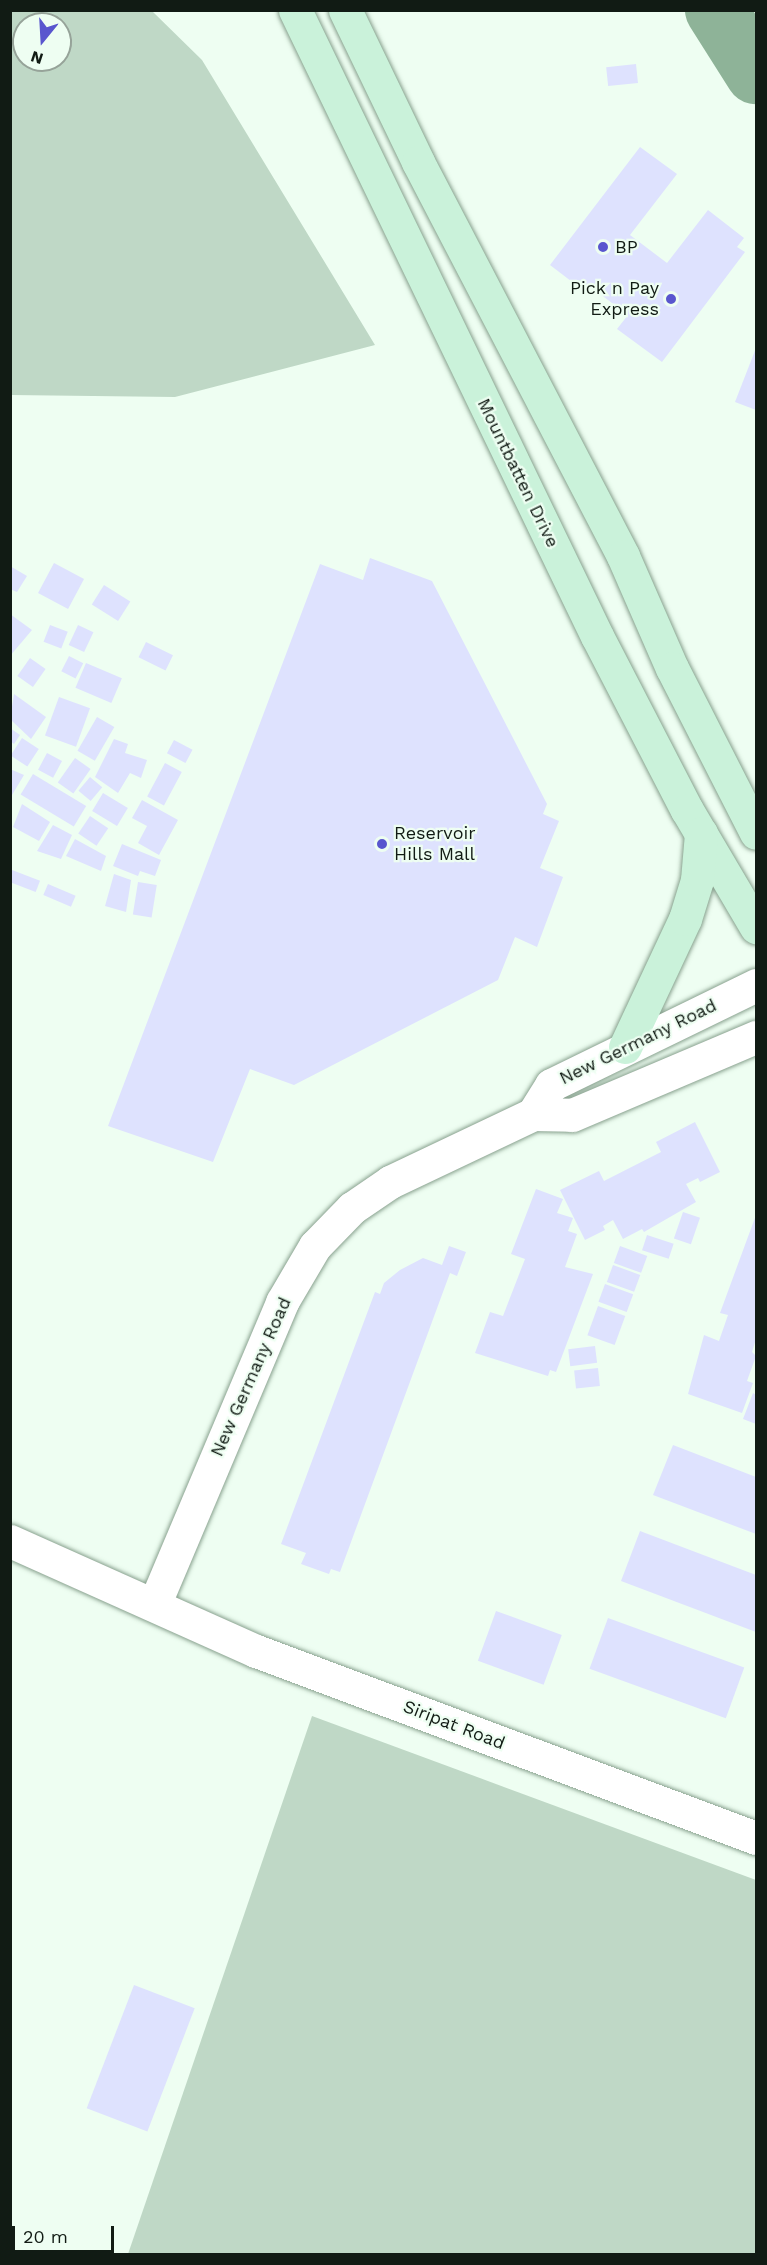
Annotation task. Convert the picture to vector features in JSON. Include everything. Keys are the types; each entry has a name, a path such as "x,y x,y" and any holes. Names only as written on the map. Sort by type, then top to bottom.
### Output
{"main road":[{"name":"Mountbatten Drive","path":"295,10 597,636 701,833 756,927"},
{"path":"345,10 623,556 669,660 756,833"},
{"path":"626,1047 685,919 697,880 701,833"}],"street":[{"name":"New Germany Road","path":"533,1114 551,1085 756,985"},
{"name":"New Germany Road","path":"155,1603 282,1302 315,1246 352,1208 390,1182 533,1114 572,1114 756,1037"},
{"path":"10,1542 155,1603"},
{"name":"Siripat Road","path":"155,1603 256,1651 756,1838"}],"green space":[{"path":"11,10 152,11 202,60 375,345 175,397 11,395"},
{"path":"312,1716 756,1880 756,2254 128,2254"}],"building":[{"path":"636,64 638,83 608,86 606,67"},
{"path":"640,147 677,174 630,235 667,263 708,210 744,238 737,247 745,252 662,362 617,329 628,315 588,285 584,291 550,265"},
{"path":"756,348 756,410 735,402"},
{"name":"Reservoir Hills Mall","path":"370,558 432,581 547,804 543,814 559,821 540,868 563,877 537,947 515,937 498,980 294,1085 250,1069 213,1162 108,1126 320,564 363,580"},
{"path":"54,563 84,579 68,609 38,593"},
{"path":"10,566 27,576 17,592 10,589"},
{"path":"104,585 130,601 118,621 92,605"},
{"path":"10,614 32,630 10,656"},
{"path":"50,625 68,632 61,649 44,642"},
{"path":"78,625 93,632 84,652 69,645"},
{"path":"146,642 173,655 166,670 139,657"},
{"path":"69,656 83,663 76,678 61,671"},
{"path":"30,658 46,669 33,687 17,676"},
{"path":"86,663 122,678 111,703 75,688"},
{"path":"14,694 46,717 31,739 10,719"},
{"path":"59,697 90,708 76,747 45,736"},
{"path":"97,717 114,727 95,761 78,751"},
{"path":"10,728 20,735 14,744 10,741"},
{"path":"22,738 39,749 27,767 11,756"},
{"path":"114,739 128,744 125,753 147,760 141,778 130,773 118,793 95,777"},
{"path":"174,740 193,750 185,763 167,753"},
{"path":"47,753 62,761 53,778 38,770"},
{"path":"75,758 91,769 73,793 58,783"},
{"path":"165,763 182,772 164,805 147,797"},
{"path":"10,769 24,775 12,795 10,794"},
{"path":"33,774 86,806 74,827 21,795"},
{"path":"90,777 102,787 91,801 78,791"},
{"path":"103,793 128,808 117,826 92,811"},
{"path":"142,800 178,820 159,855 138,843 147,826 132,818"},
{"path":"22,804 50,822 39,841 13,827"},
{"path":"90,816 108,828 96,846 78,833"},
{"path":"53,825 72,835 61,859 37,851"},
{"path":"75,839 106,856 101,871 66,856"},
{"path":"122,844 161,860 155,876 140,871 138,876 113,866"},
{"path":"12,870 40,881 36,892 10,882"},
{"path":"114,874 131,880 126,912 105,906"},
{"path":"138,882 157,885 152,918 133,915"},
{"path":"48,884 76,896 71,907 43,895"},
{"path":"695,1122 720,1172 700,1182 698,1178 686,1184 696,1202 644,1232 642,1229 623,1239 613,1220 603,1226 605,1230 585,1240 560,1190 599,1171 604,1181 661,1152 656,1142"},
{"path":"536,1189 563,1199 557,1213 573,1218 568,1231 577,1234 565,1267 593,1274 556,1372 550,1370 548,1376 475,1353 490,1312 503,1316 525,1259 511,1254"},
{"path":"683,1212 700,1218 691,1244 674,1238"},
{"path":"756,1215 756,1339 752,1352 756,1356 747,1381 753,1383 742,1413 688,1394 704,1335 719,1341 728,1315 720,1313"},
{"path":"647,1235 674,1244 669,1259 642,1250"},
{"path":"449,1246 466,1252 457,1276 450,1273 340,1572 331,1569 329,1574 301,1564 306,1553 281,1544 375,1292 380,1294 384,1283 400,1270 423,1258 442,1265"},
{"path":"620,1246 647,1256 641,1273 614,1263"},
{"path":"613,1265 640,1275 634,1292 607,1282"},
{"path":"605,1284 633,1294 627,1312 599,1302"},
{"path":"598,1306 625,1316 615,1345 587,1335"},
{"path":"595,1346 597,1363 570,1366 568,1349"},
{"path":"598,1368 600,1386 576,1388 574,1371"},
{"path":"753,1393 756,1395 756,1424 743,1419"},
{"path":"673,1445 756,1477 756,1534 653,1495"},
{"path":"640,1531 756,1575 756,1632 621,1581"},
{"path":"496,1611 562,1635 544,1685 478,1661"},
{"path":"608,1618 744,1668 726,1718 590,1669"},
{"path":"134,1985 195,2008 147,2132 87,2108"}],"waterway":[{"path":"716,10 756,73"}],"place":[{"name":"BP","path":"603,247"},
{"name":"Pick n Pay Express","path":"671,299"},
{"name":"Reservoir Hills Mall","path":"382,844"}]}
